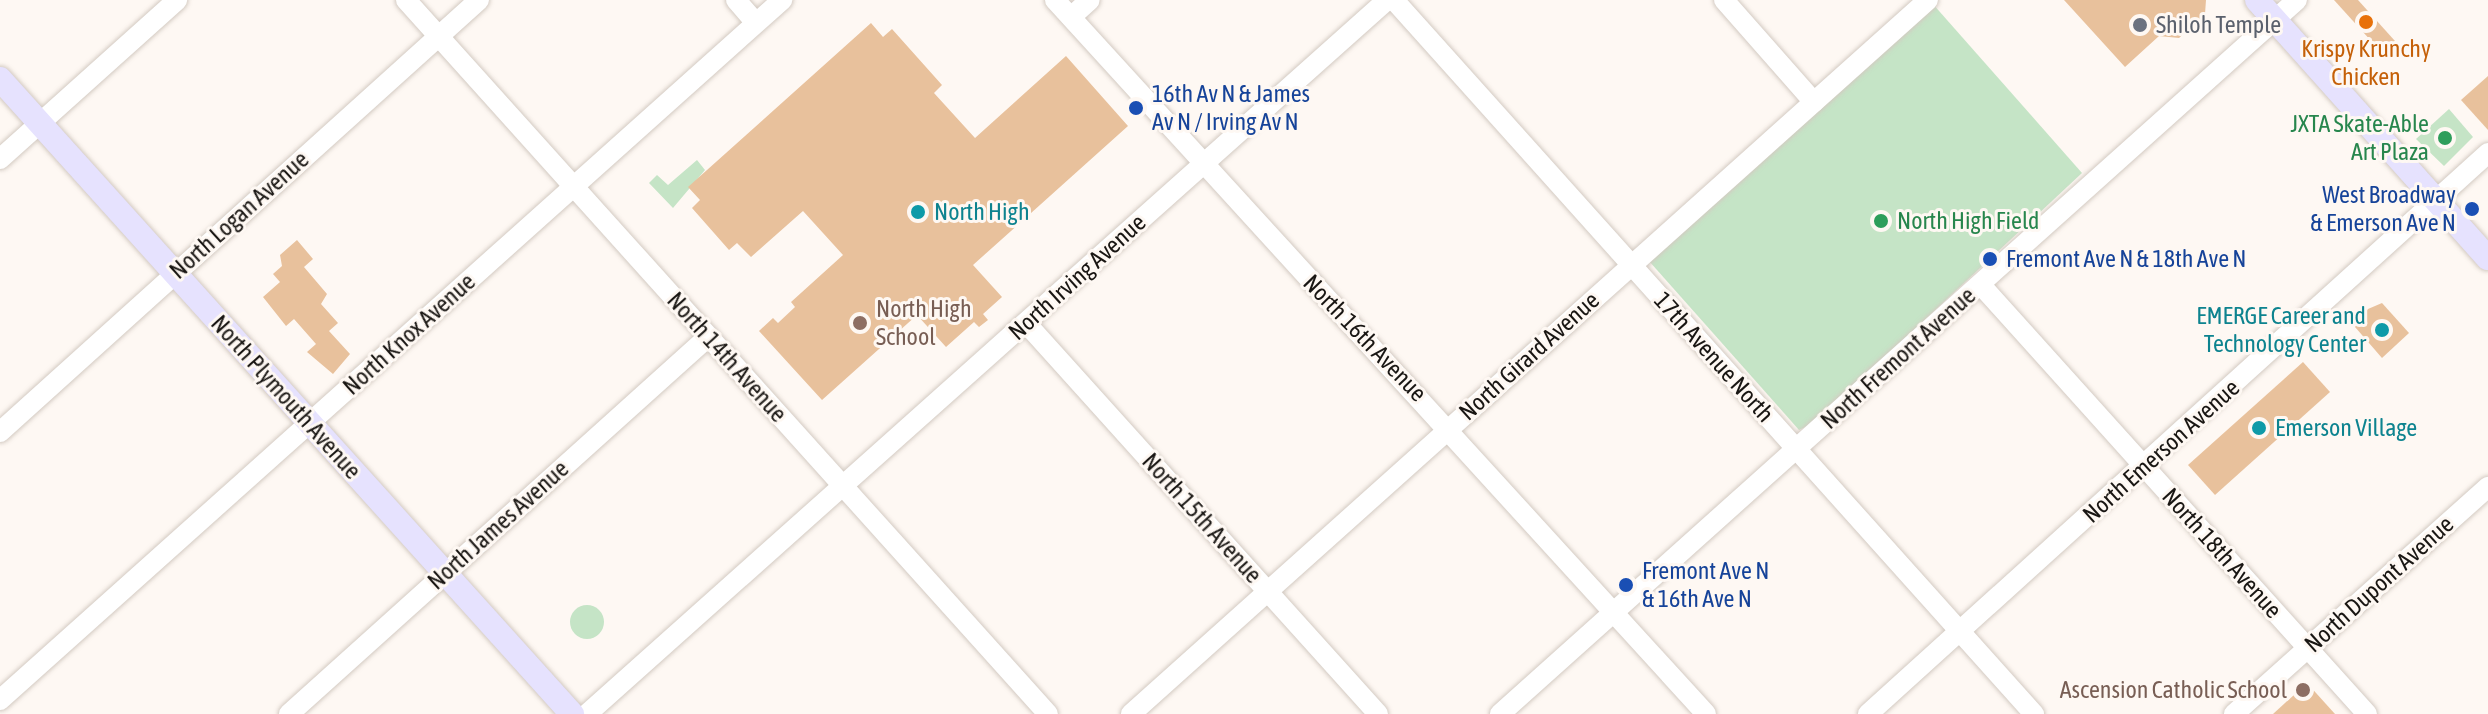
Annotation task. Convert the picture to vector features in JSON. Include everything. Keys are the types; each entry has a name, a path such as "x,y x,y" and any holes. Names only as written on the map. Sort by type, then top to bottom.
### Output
{"main road":[{"path":"2257,0 2488,258"},
{"name":"North Plymouth Avenue","path":"0,79 572,714"}],"street":[{"path":"0,159 177,0"},
{"name":"North 14th Avenue","path":"406,0 1048,714"},
{"name":"North Logan Avenue","path":"0,432 479,0"},
{"path":"736,0 756,23"},
{"name":"North Knox Avenue","path":"2,695 782,0"},
{"name":"North 16th Avenue","path":"1055,0 1202,164 1449,427 1706,714"},
{"path":"1071,17 1090,0"},
{"name":"North Irving Avenue","path":"587,714 844,489 1387,0"},
{"name":"17th Avenue North","path":"1394,0 2034,714"},
{"path":"1724,0 1814,102"},
{"name":"North Girard Avenue","path":"1131,714 1928,0"},
{"name":"North Fremont Avenue","path":"1500,714 1612,609 1981,285 2297,0"},
{"name":"North Emerson Avenue","path":"1868,714 2145,467 2488,153"},
{"name":"North 18th Avenue","path":"1981,285 2367,714"},
{"name":"North 15th Avenue","path":"1026,323 1378,714"},
{"name":"North James Avenue","path":"289,714 708,337"},
{"name":"North Dupont Avenue","path":"2234,714 2488,487"}],"green space":[{"path":"1932,3 2082,173 1814,423 1799,430 1649,261"},
{"name":"JXTA Skate-Able Art Plaza","path":"2449,109 2473,137 2444,166 2416,139"},
{"path":"697,160 705,170 673,208 649,183 657,175 668,185"},
{"path":"587,605 599,610 604,622 599,634 587,639 575,634 570,622 575,610"}],"building":[{"name":"Shiloh Temple","path":"2064,0 2206,0 2205,14 2179,38 2159,36 2125,67"},
{"name":"Krispy Krunchy Chicken","path":"2334,0 2358,0 2395,41 2382,53"},
{"name":"North High","path":"871,23 883,37 892,29 942,85 934,93 975,138 1066,56 1128,126 973,265 1002,297 983,314 988,320 979,327 974,322 946,347 917,315 822,400 759,331 773,318 778,323 795,307 791,302 843,255 803,211 751,257 737,243 729,250 692,208 700,200 688,187"},
{"path":"2488,76 2488,130 2461,100"},
{"path":"297,240 313,259 304,267 327,294 321,304 338,323 329,331 350,354 333,374 307,352 316,344 294,319 286,326 263,297 280,282 273,274 282,266 280,255"},
{"name":"EMERGE Career and Technology Center","path":"2382,303 2409,333 2382,358 2355,327 2368,309"},
{"name":"Emerson Village","path":"2303,362 2330,392 2215,495 2188,465"},
{"name":"Ascension Catholic School","path":"2307,683 2335,714 2273,714"}],"place":[{"name":"Krispy Krunchy Chicken","path":"2366,22"},
{"name":"Shiloh Temple","path":"2140,25"},
{"name":"16th Av N & James Av N / Irving Av N","path":"1136,108"},
{"name":"JXTA Skate-Able Art Plaza","path":"2445,138"},
{"name":"West Broadway & Emerson Ave N","path":"2472,209"},
{"name":"North High","path":"918,212"},
{"name":"North High Field","path":"1881,221"},
{"name":"Fremont Ave N & 18th Ave N","path":"1990,259"},
{"name":"North High School","path":"860,323"},
{"name":"EMERGE Career and Technology Center","path":"2382,330"},
{"name":"Emerson Village","path":"2259,428"},
{"name":"Fremont Ave N & 16th Ave N","path":"1626,585"},
{"name":"Ascension Catholic School","path":"2303,690"}]}
